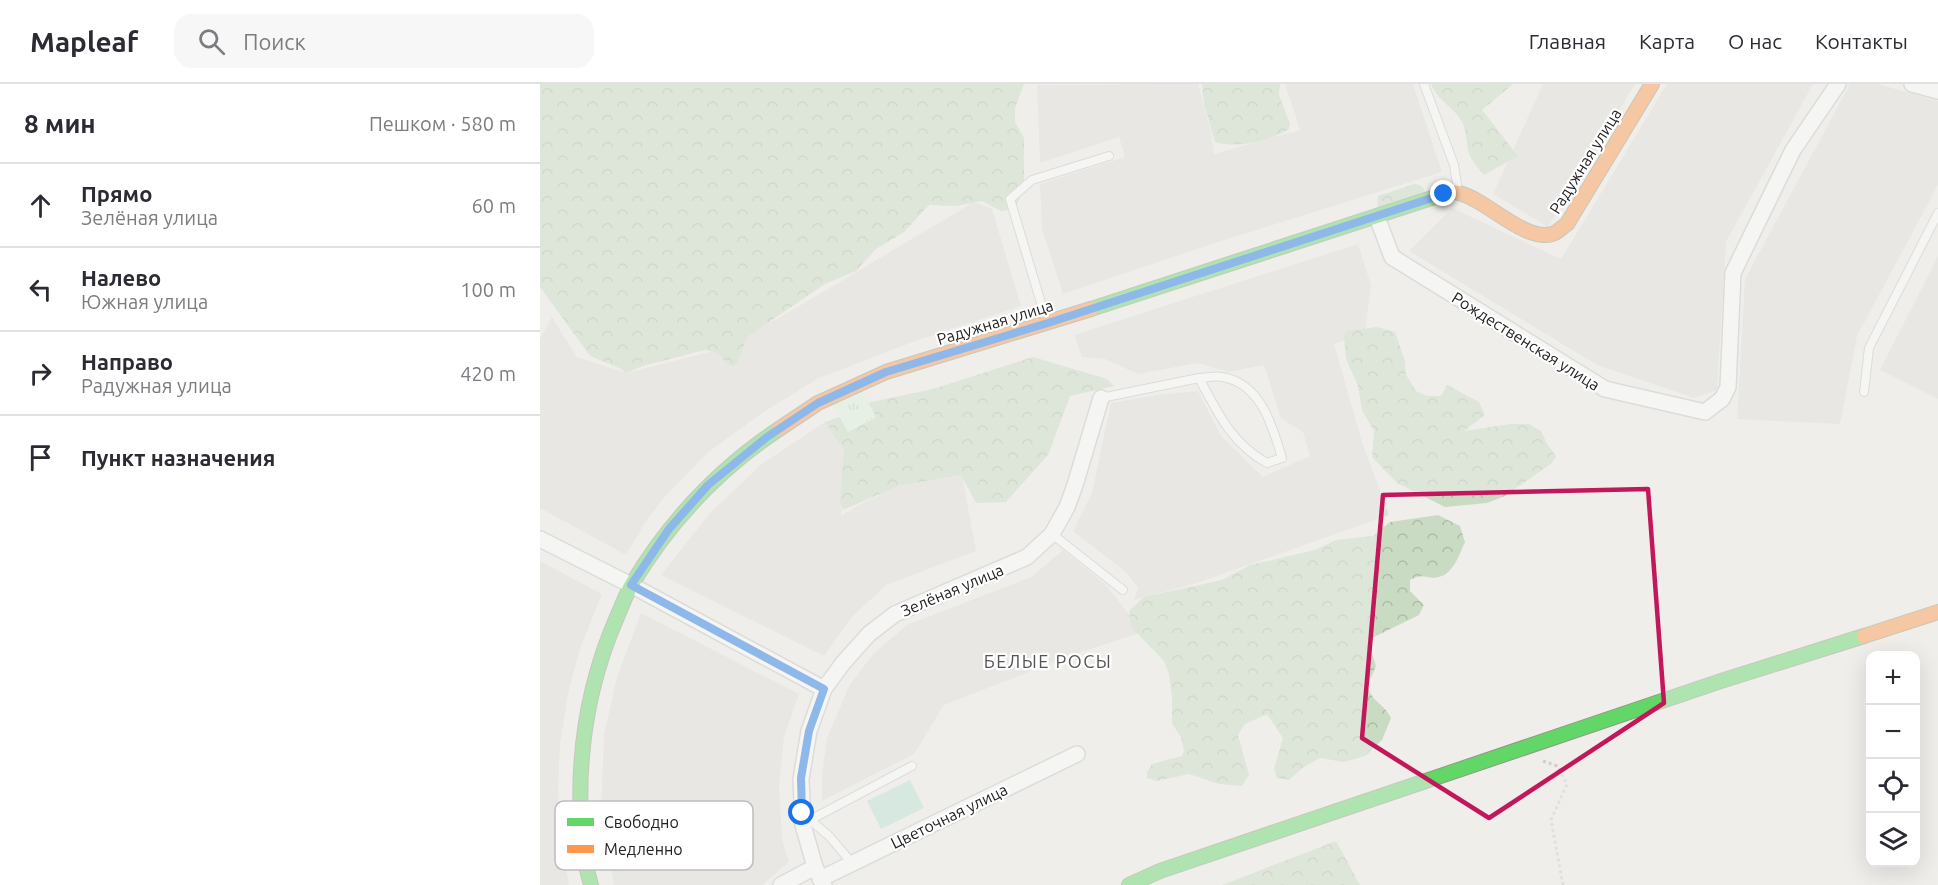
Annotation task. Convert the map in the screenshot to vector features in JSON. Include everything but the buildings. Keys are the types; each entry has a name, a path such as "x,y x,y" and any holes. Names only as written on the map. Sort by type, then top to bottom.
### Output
{"street":[{"name":"Радужная улица","path":"581,801 580,776 588,706 605,645 631,585 669,529 708,485 767,437 818,403 886,372 1048,323 1444,194 1458,192 1526,230 1541,235 1553,234 1567,224 1652,84"},
{"name":"Рождественская улица","path":"1377,217 1392,257 1605,389 1705,412 1722,399 1728,387 1733,273 1793,150 1838,84"},
{"path":"1912,84 1938,91"},
{"name":"Зелёная улица","path":"820,877 803,825 806,817 801,778 809,731 824,689 869,634 895,614 1027,557 1052,534 1067,507 1075,485 1101,399"},
{"path":"540,539 631,585 824,689"},
{"path":"1129,885 1160,871 1721,681 1938,612"},
{"name":"Цветочная улица","path":"781,885 820,877 852,863 1077,754"},
{"name":"Радужная улица","path":"587,870 591,885"}],"lane":[{"path":"1424,84 1454,165 1458,192"},
{"path":"1048,323 1010,199 1032,180 1109,156"},
{"path":"1864,392 1869,348 1938,213"},
{"path":"1101,399 1199,378 1222,376 1239,382 1259,400 1272,423 1282,458 1267,463 1251,454 1235,438 1221,418 1199,378"},
{"path":"1052,534 1123,590"},
{"path":"852,863 830,837 806,817 912,766"}],"path":[{"path":"1516,751 1557,766 1567,784 1551,820 1563,885"}],"highlighted area":[{"path":"1648,489 1664,703 1489,818 1362,738 1383,495"}],"shaded area":[{"path":"1198,84 1211,131 1214,154 1300,130 1285,84 1413,84 1442,172 1218,242 1063,294 1042,229 1040,184 1125,157 1119,137 1040,163 1037,85"},
{"path":"1543,84 1635,84 1548,227 1493,194"},
{"path":"1667,84 1813,84 1726,242 1717,390 1694,398 1597,365 1409,251 1452,208 1561,259"},
{"path":"1850,84 1878,84 1938,101 1938,185 1857,336 1840,424 1737,419 1745,279"},
{"path":"974,202 992,209 1021,306 918,340 819,378 762,413 706,454 661,501 626,555 540,508 540,339 552,317 577,357 626,373 717,350 784,315"},
{"path":"1358,244 1371,285 1365,334 1334,344 1362,442 1389,515 1197,583 1134,600 1138,588 1127,573 1073,531 1092,493 1111,403 1198,391 1221,436 1263,477 1310,456 1303,432 1281,418 1264,365 1228,372 1198,363 1138,374 1105,359 1082,357 1074,335"},
{"path":"1938,256 1938,399 1880,370"},
{"path":"825,422 844,451 841,516 898,486 962,475 976,551 886,585 851,618 824,656 661,575 709,514 763,463"},
{"path":"1063,550 1105,584 1143,632 1075,654 944,705 914,754 822,801 822,774 827,738 849,686 874,653 907,625 1031,577"},
{"path":"540,561 602,594 580,649 569,689 560,743 559,801 555,801 555,870 566,870 569,885 540,885"},
{"path":"641,613 799,694 784,737 779,785 782,839 789,862 762,885 614,885 611,870 753,870 753,801 601,801 604,735 617,677"}],"green space":[{"path":"540,84 1024,84 1015,108 1015,122 1024,138 1024,187 1015,209 1001,211 982,201 956,206 929,205 904,232 876,249 856,271 825,284 747,337 737,363 733,366 728,365 718,353 705,350 643,366 626,373 590,356 540,287"},
{"path":"1202,84 1280,84 1279,95 1290,124 1289,129 1253,143 1233,145 1215,142 1204,104"},
{"path":"1431,84 1513,84 1482,110 1518,156 1484,175 1470,156 1460,118 1438,96"},
{"path":"1414,184 1420,185 1425,193 1377,214 1378,196"},
{"path":"1377,327 1395,332 1405,361 1406,375 1416,391 1427,396 1441,396 1447,385 1479,402 1485,415 1464,431 1511,424 1529,424 1541,431 1556,456 1552,463 1505,496 1487,503 1445,507 1397,483 1372,457 1374,431 1362,410 1358,386 1346,359 1344,336 1347,331"},
{"path":"1033,357 1107,379 1114,386 1070,396 1048,455 1006,502 976,503 961,475 898,486 843,510 840,501 844,451 825,422 840,417 848,432 875,418 868,403 933,389"},
{"path":"861,389 876,417 848,432 833,404"},
{"path":"1438,515 1460,526 1465,542 1449,572 1435,578 1422,576 1410,580 1410,591 1424,605 1419,615 1368,640 1376,666 1367,687 1391,718 1382,740 1365,756 1344,762 1320,758 1305,766 1289,780 1277,778 1274,769 1283,738 1267,714 1245,724 1238,735 1249,775 1242,786 1219,784 1189,774 1157,781 1147,778 1147,772 1152,764 1182,756 1184,750 1181,737 1172,724 1172,697 1169,674 1164,661 1131,627 1129,611 1144,597 1222,580 1250,565 1315,550 1336,540 1373,536 1390,522"},
{"path":"910,780 924,808 881,829 867,801"},
{"path":"1336,841 1360,885 1222,885"}],"traffic: fast":[{"path":"1091,309 1441,195"},
{"path":"580,801 582,760 590,702 606,645 632,584 662,539 697,498 736,461 779,429"},
{"path":"1129,885 1160,871 1721,681 1864,636"},
{"path":"587,870 591,885"}],"traffic: slow":[{"path":"1441,195 1455,192 1470,197 1529,232 1541,235 1556,232 1567,224 1652,84"},
{"path":"779,429 818,403 886,372 1091,309"},
{"path":"1864,636 1938,612"}],"district":[{"name":"БЕЛЫЕ РОСЫ","path":"1048,661"}],"route":[{"path":"802,813 801,778 809,731 824,689 631,585 669,529 708,485 767,437 818,403 886,372 1048,323 1444,194"}]}
